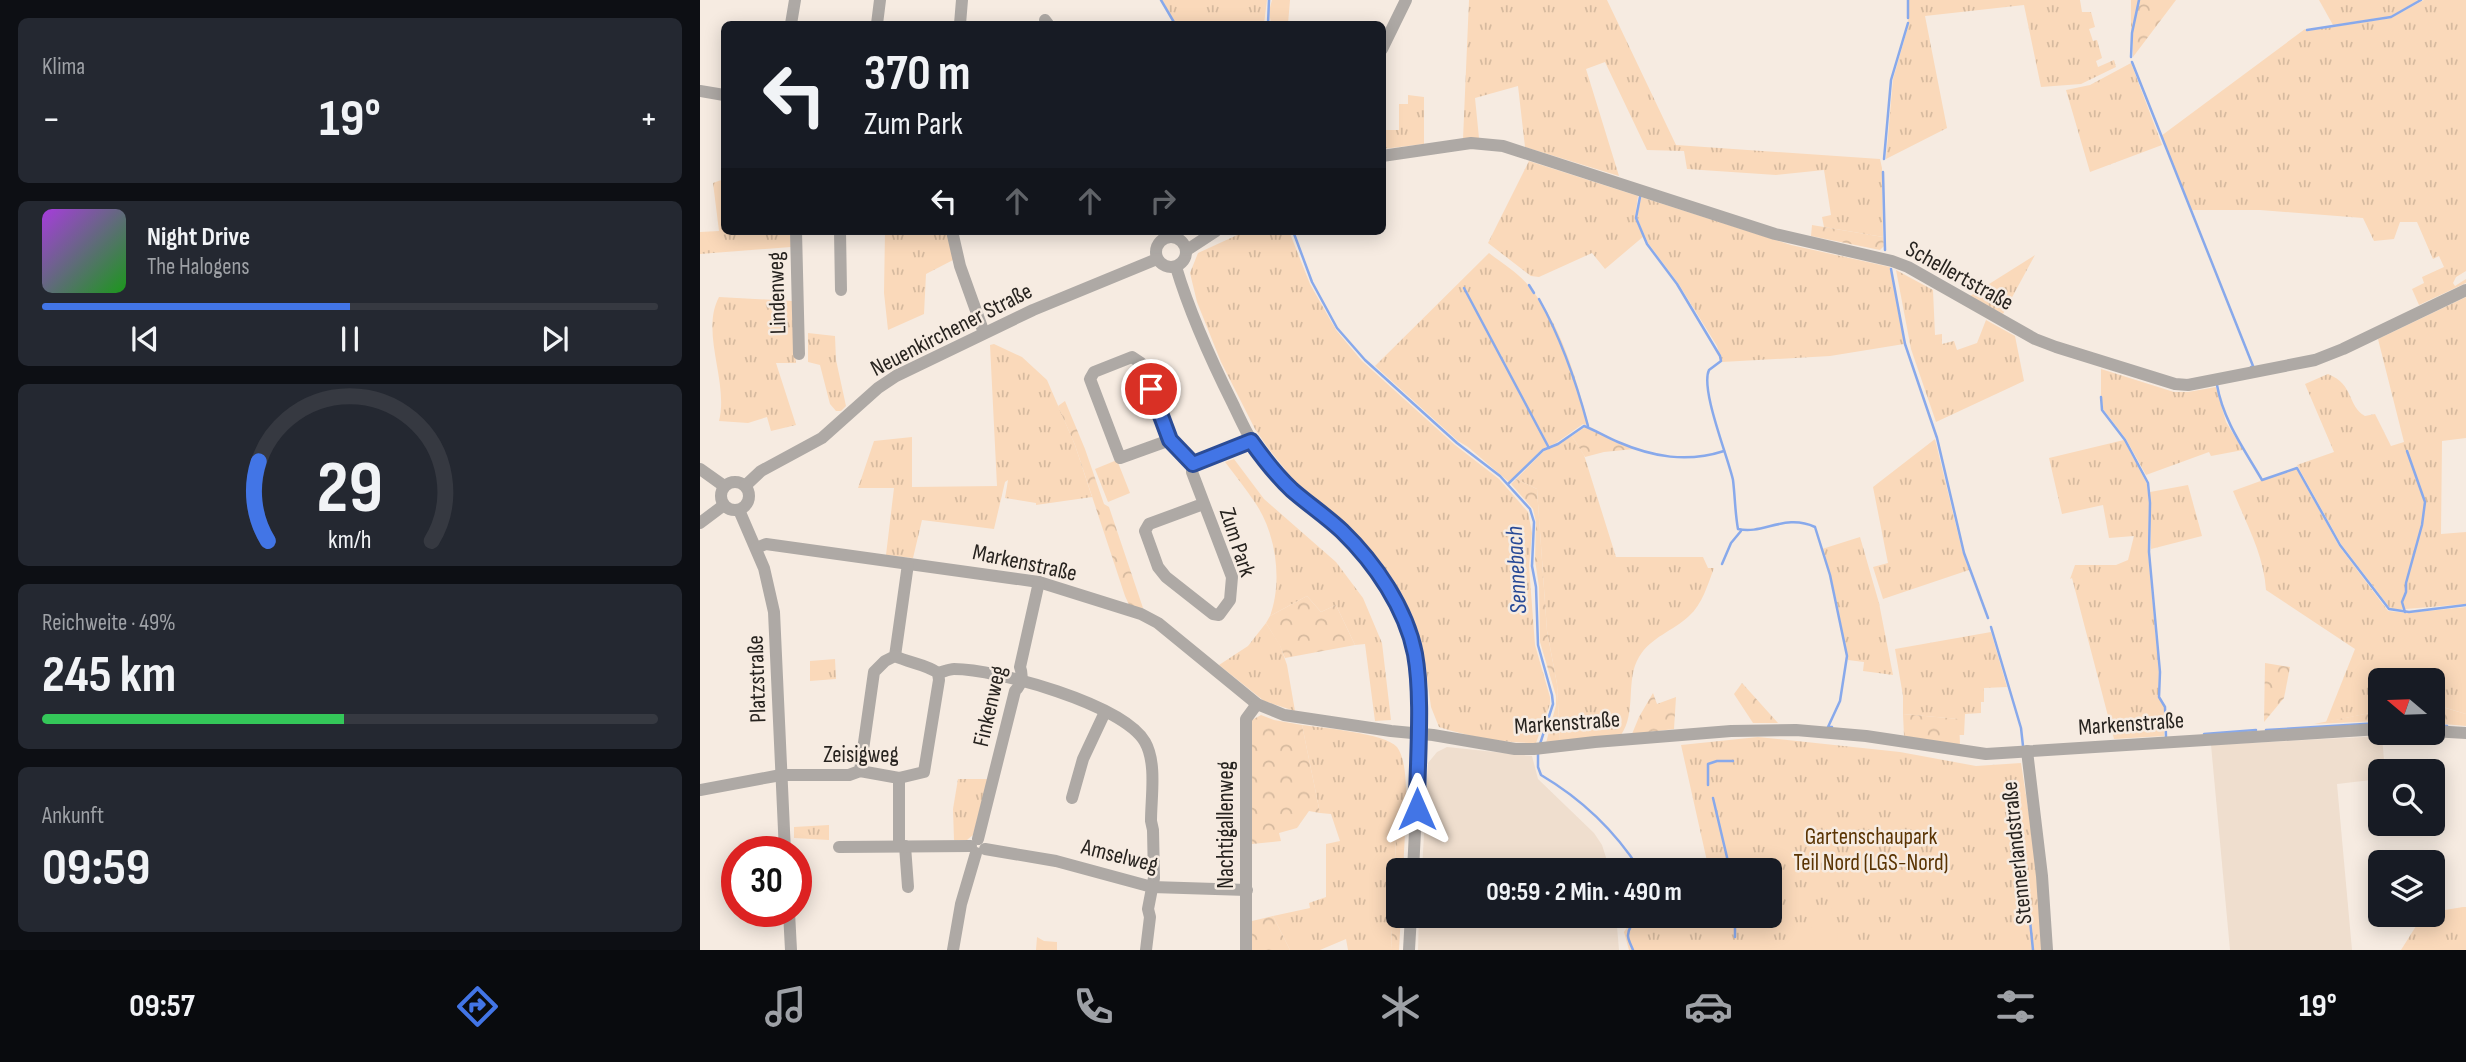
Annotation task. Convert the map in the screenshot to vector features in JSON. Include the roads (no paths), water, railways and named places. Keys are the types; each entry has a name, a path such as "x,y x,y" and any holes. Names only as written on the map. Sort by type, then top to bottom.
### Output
{"street":[{"path":"792,21 795,0"},
{"path":"877,21 880,0"},
{"path":"960,21 962,0"},
{"path":"1386,41 1406,0"},
{"path":"700,91 721,94"},
{"name":"Schellertstraße","path":"1386,155 1471,143 1503,146 1775,234 1892,261 1908,267 2035,339 2175,384 2188,385 2315,360 2466,290"},
{"name":"Lindenweg","path":"796,235 799,354"},
{"path":"840,235 841,290"},
{"path":"953,235 960,266 985,333"},
{"path":"1184,245 1203,235"},
{"path":"1184,245 1207,235"},
{"path":"1175,237 1184,245 1184,260 1176,267 1169,268 1157,258 1156,252 1162,240 1175,237"},
{"name":"Neuenkirchener Straße","path":"746,486 761,471 822,438 878,388 896,376 1032,310 1157,258"},
{"path":"1176,267 1201,336 1251,441 1290,489 1341,530 1359,549 1375,568 1395,600 1414,651 1417,668 1418,734 1413,858"},
{"path":"1170,440 1120,458 1090,379 1094,372 1132,357 1141,363 1170,440 1193,464 1251,441"},
{"name":"Zum Park","path":"1193,464 1192,472 1203,504 1232,577 1230,600 1219,615 1213,614 1166,577 1158,567 1145,531 1149,524 1203,504"},
{"path":"700,469 724,486"},
{"path":"732,482 746,486 749,499 739,510 731,510 724,505 721,498 724,486 732,482"},
{"path":"700,523 724,505"},
{"name":"Platzstraße","path":"739,510 764,568 774,611 784,836"},
{"name":"Markenstraße","path":"756,548 766,544 1038,582 1141,614 1158,623 1257,704 1284,715 1499,747 1539,749 1731,731 1796,730 1866,736 1978,753 2368,730"},
{"path":"895,656 908,564"},
{"name":"Finkenweg","path":"953,950 961,904 978,847 1015,691 1023,673 1020,667 1038,582"},
{"path":"895,656 938,673 952,669 1021,680 1055,690 1129,724 1139,733 1150,756 1154,842 1146,950"},
{"path":"860,771 874,672 895,656"},
{"name":"Zeisigweg","path":"700,790 781,775 849,775 860,771 899,778 924,772 940,680 938,673"},
{"name":"Nachtigallenweg","path":"1246,950 1246,719 1257,704"},
{"path":"1072,798 1083,759 1105,712"},
{"path":"2445,732 2466,733"},
{"name":"Stennerlandstraße","path":"2027,751 2042,876 2047,950"},
{"path":"899,778 902,846 908,887"},
{"name":"Amselweg","path":"839,847 978,847 1056,861 1152,887 1247,890"},
{"path":"790,927 791,950"},
{"path":"1409,950 1410,928"}],"waterway":[{"path":"1161,0 1173,21"},
{"name":"Sennebach","path":"1268,21 1269,0"},
{"path":"1908,0 1908,18"},
{"path":"2131,57 2132,33 2139,0"},
{"path":"2307,30 2391,17 2421,0"},
{"path":"1884,159 1891,80 1908,23"},
{"path":"2132,62 2253,366 2251,367"},
{"path":"1883,172 1885,250"},
{"path":"1640,197 1636,218 1647,244 1677,284 1720,356 1721,361 1709,370 1708,392 1733,480 1738,529 1756,529 1794,522 1815,527 1830,575 1847,656 1840,701 1828,727 1832,727"},
{"name":"Sennebach","path":"1294,235 1312,282 1337,328 1365,360 1457,443 1500,476 1530,509 1534,522 1532,566 1536,587 1538,645 1553,704 1540,744"},
{"path":"1891,269 1905,344 1937,438 1964,553 1988,618"},
{"path":"1529,285 1534,293"},
{"path":"1464,288 1549,448"},
{"path":"1539,299 1568,361 1588,426"},
{"path":"2217,385 2229,422 2262,480 2297,468 2340,545 2389,609 2409,612 2466,605"},
{"path":"2101,397 2102,410 2125,440 2148,483 2149,552 2160,672 2159,697 2165,707 2166,737"},
{"path":"1508,484 1543,450 1558,444 1584,426 1631,447 1657,455 1697,457 1724,451"},
{"path":"2405,612 2402,602 2422,525 2425,502 2407,451"},
{"path":"1722,564 1731,543 1741,531"},
{"path":"1991,627 2021,728 2023,746"},
{"path":"2266,730 2368,724"},
{"path":"2204,734 2256,730"},
{"name":"Sennebach","path":"1538,754 1541,775 1596,817 1631,858"},
{"path":"1708,785 1708,764 1733,761"},
{"path":"2016,783 2033,950"},
{"path":"1713,798 1727,858"},
{"name":"Sennebach","path":"1630,928 1628,938 1633,950"},
{"path":"1735,928 1735,937"}],"park label":[{"name":"Gartenschaupark Teil Nord (LGS-Nord)","path":"1871,849"}]}
